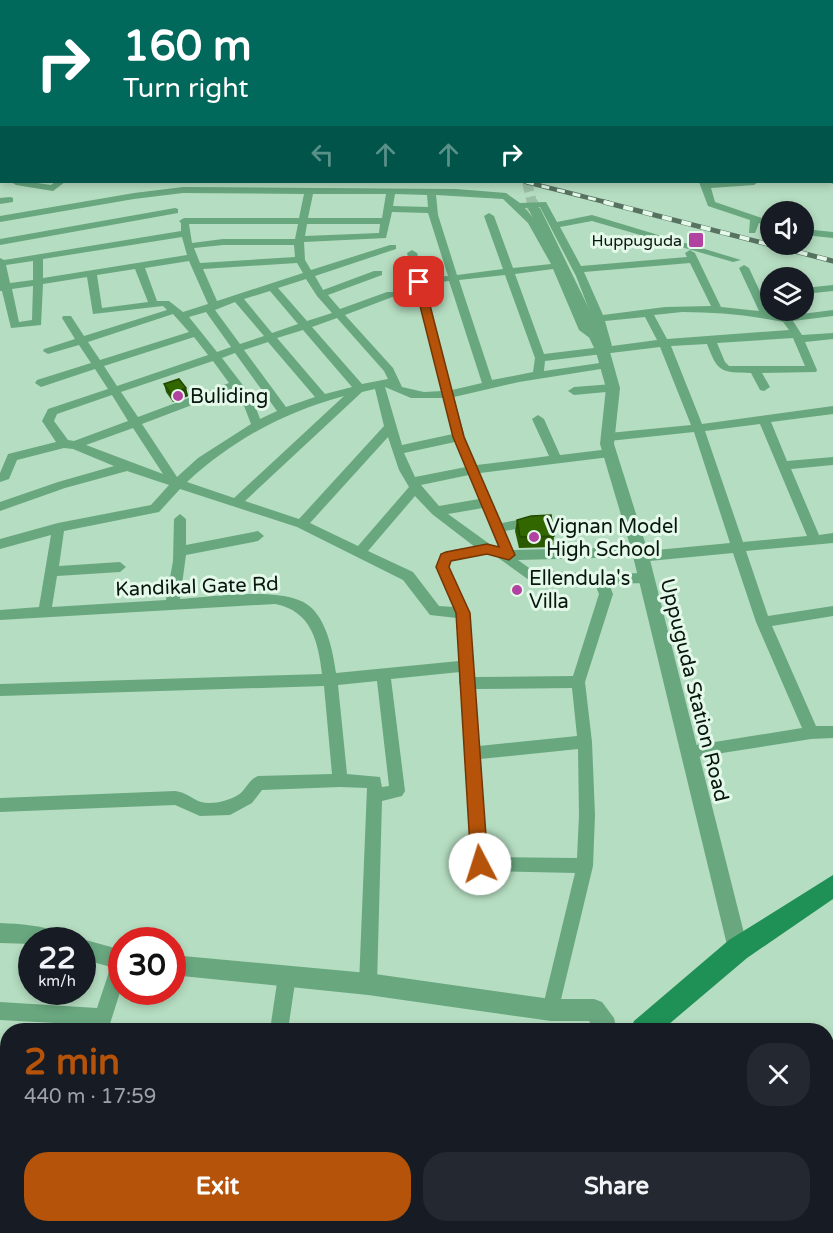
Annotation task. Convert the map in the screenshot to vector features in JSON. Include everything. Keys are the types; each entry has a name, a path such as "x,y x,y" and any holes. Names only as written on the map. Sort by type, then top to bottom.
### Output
{"main road":[{"path":"658,1023 738,949 833,886"}],"street":[{"path":"21,183 48,188 59,183"},
{"path":"456,183 456,192"},
{"path":"730,183 706,184 711,204 760,221"},
{"path":"0,219 79,205 133,192 167,192 178,186 287,186 309,190 369,186 391,192 456,192 506,196 539,232 584,330 595,336"},
{"path":"48,188 53,209"},
{"path":"309,190 300,240 300,260 321,294 389,370 398,390"},
{"path":"167,192 175,211 184,221 188,246 211,308 236,348 285,414"},
{"path":"188,246 223,242 382,236 391,192"},
{"path":"431,192 433,210 488,385"},
{"path":"517,206 543,204 579,269 601,318 606,356"},
{"path":"79,205 89,249"},
{"name":"Uppuguda Station Road","path":"534,208 606,356 613,388 609,445 690,752 738,949"},
{"path":"388,209 433,210"},
{"path":"0,242 175,211"},
{"path":"489,216 540,358 538,375"},
{"path":"555,225 592,218 736,260"},
{"path":"752,231 755,219"},
{"path":"184,221 386,220"},
{"path":"38,257 37,323 15,326 14,314 3,288 1,262 186,233"},
{"path":"814,233 833,235"},
{"path":"48,351 178,314 211,308 393,247"},
{"path":"412,253 459,437 497,528 499,552"},
{"path":"579,269 691,256 718,311"},
{"path":"3,288 194,261 300,260"},
{"path":"419,282 556,266"},
{"path":"139,267 153,303"},
{"path":"744,268 760,304"},
{"path":"321,294 378,273"},
{"path":"92,274 97,312 165,303 178,314 214,355 246,398 258,425"},
{"path":"272,287 359,388"},
{"path":"814,290 833,288"},
{"path":"390,294 52,412 48,421 69,445 127,467 301,524 408,576 435,612 463,613"},
{"path":"238,299 322,398"},
{"path":"601,318 678,308 760,315"},
{"path":"648,313 664,343 698,428 763,622 811,733"},
{"path":"814,315 833,313"},
{"path":"0,315 14,314"},
{"path":"67,318 100,364 175,483"},
{"path":"710,338 720,364 726,369 814,374 787,321"},
{"path":"41,383 196,333"},
{"path":"0,544 58,528 155,509 175,483 224,443 258,425 344,389 388,382 402,393 448,397 488,385 538,375 664,343 710,338 833,336"},
{"path":"540,358 606,356"},
{"path":"756,371 764,387"},
{"path":"379,384 398,450 414,484 436,511 499,552 529,575 600,579 645,578"},
{"path":"2,477 6,457 69,445 137,423 235,386"},
{"path":"237,502 359,388"},
{"path":"574,391 613,388"},
{"path":"359,553 414,484 473,470 556,459 609,445 698,428 833,410"},
{"path":"538,419 556,459"},
{"path":"764,420 814,539"},
{"path":"301,524 391,426"},
{"path":"398,450 459,437"},
{"path":"784,465 833,461"},
{"path":"0,507 62,485 127,467"},
{"path":"436,511 485,503"},
{"path":"172,605 179,551 180,519"},
{"path":"497,528 523,524"},
{"path":"45,611 58,528"},
{"path":"179,551 258,536"},
{"path":"585,866 480,864 463,613 443,567 446,557 499,552 639,554 737,548 833,538"},
{"path":"51,571 120,567"},
{"path":"551,1010 585,866 587,814 585,742 578,682 606,594 600,579"},
{"name":"Kandikal Gate Rd","path":"0,615 275,599 298,605 308,612 320,632 329,680 340,780"},
{"path":"763,622 833,611"},
{"path":"0,690 329,680 465,666"},
{"path":"374,796 397,791 383,675"},
{"path":"466,683 578,682"},
{"path":"690,752 811,733 833,732"},
{"path":"471,753 585,742"},
{"path":"0,806 175,798 183,799 200,810 230,808 247,798 258,783 340,780 375,782 368,984"},
{"path":"0,933 18,934"},
{"path":"186,965 368,984 551,1010 594,1010 604,1023"},
{"path":"280,1023 287,976"},
{"path":"101,1023 108,1002"},
{"path":"0,1011 93,1023"}],"building":[{"path":"179,379 186,388 171,394 164,384"},
{"path":"551,515 554,536 520,537 517,520 531,516"}],"tunnel":[{"path":"527,183 532,203"},
{"path":"531,202 534,208"}],"railway":[{"path":"530,183 609,203"},
{"path":"604,202 833,261"}],"place":[{"name":"Huppuguda","path":"696,240"},
{"name":"Buliding","path":"178,396"},
{"name":"Vignan Model High School","path":"534,537"},
{"name":"Ellendula's Villa","path":"517,590"}],"route":[{"path":"419,282 459,437 485,503 509,555 487,549 446,557 443,567 463,613 480,864"}]}
